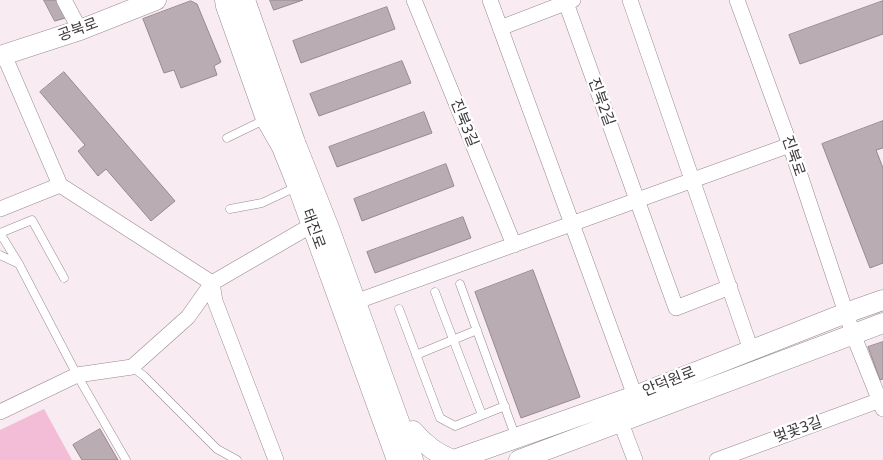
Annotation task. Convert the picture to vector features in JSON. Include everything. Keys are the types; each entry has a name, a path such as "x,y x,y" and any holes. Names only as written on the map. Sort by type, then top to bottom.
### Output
{"street":[{"path":"64,0 80,30"},
{"name":"공북로","path":"2,55 80,30 156,0"},
{"name":"태진로","path":"225,0 238,43 266,119 282,147 298,186 397,460"},
{"name":"태진로","path":"245,0 295,142 413,460"},
{"name":"진북3길","path":"414,0 514,245"},
{"path":"490,0 635,396"},
{"path":"630,0 752,350"},
{"name":"진북로","path":"737,0 790,145 846,313"},
{"name":"진북2길","path":"500,28 568,1 676,308 730,288"},
{"path":"2,55 60,186 212,283 215,301 276,460"},
{"path":"355,302 790,145"},
{"path":"0,209 60,186"},
{"path":"0,412 77,375 132,367 188,317 212,283 312,225"},
{"name":"안덕원로","path":"454,460 635,396 883,300"},
{"name":"벚꽃3길","path":"717,460 882,403 846,313"},
{"name":"안덕원로","path":"519,460 883,323"},
{"path":"621,423 635,460"},
{"path":"404,434 413,431 425,445 439,454 454,460"}],"lane":[{"path":"227,138 266,119"},
{"path":"230,209 262,203 298,186"},
{"path":"64,278 32,220 0,233 19,264 77,375 126,460"},
{"path":"0,255 19,264"},
{"path":"460,284 506,406 516,438"},
{"path":"435,292 482,415"},
{"path":"399,309 440,418 455,426 506,406"},
{"path":"416,355 477,330"},
{"path":"132,367 144,376 217,449 236,460"}],"shaded area":[{"path":"44,409 72,460 0,460 0,430"}],"building":[{"path":"44,0 63,0 72,16 55,21"},
{"path":"270,0 303,0 274,10"},
{"path":"191,1 197,4 221,62 214,66 217,75 181,88 174,70 164,73 143,19"},
{"path":"883,1 883,34 800,64 789,35"},
{"path":"387,7 395,29 301,63 293,41"},
{"path":"402,61 411,83 319,116 310,94"},
{"path":"64,72 175,201 151,221 106,169 98,176 78,151 85,145 40,92"},
{"path":"424,112 432,133 337,167 329,147"},
{"path":"883,121 883,148 876,150 883,168 883,263 870,268 822,144"},
{"path":"446,164 454,186 362,221 354,199"},
{"path":"463,217 471,238 375,273 367,252"},
{"path":"533,270 580,397 521,418 475,292"},
{"path":"883,342 883,379 880,380 868,347"},
{"path":"100,429 118,460 82,460 73,445"}]}
